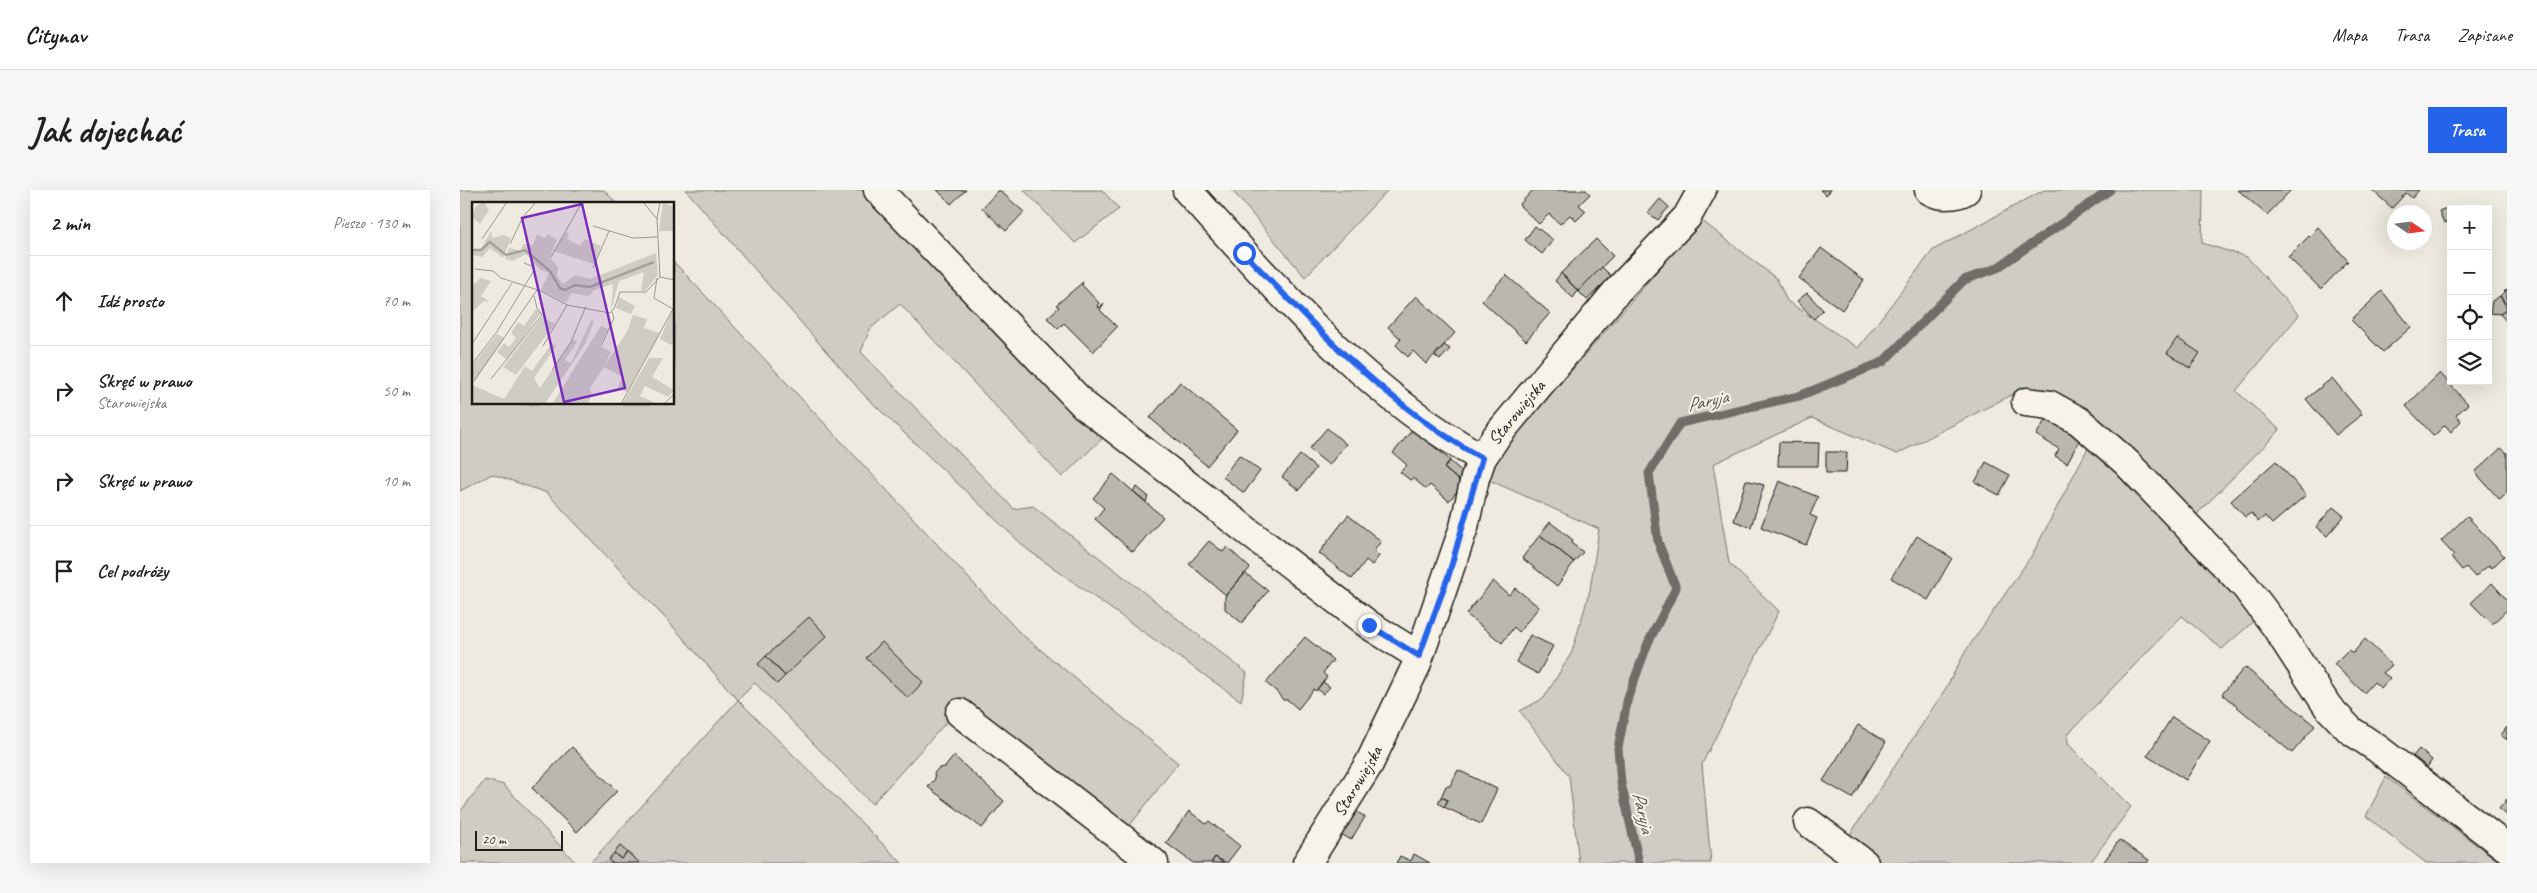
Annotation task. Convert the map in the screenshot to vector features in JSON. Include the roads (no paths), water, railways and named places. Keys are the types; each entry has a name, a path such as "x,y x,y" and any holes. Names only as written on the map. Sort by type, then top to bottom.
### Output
{"street":[{"path":"878,190 1084,405 1369,625 1419,656"},
{"path":"1187,190 1311,323 1368,375 1445,438 1482,458"},
{"name":"Starowiejska","path":"1307,863 1369,764 1419,656 1449,574 1482,458 1496,437 1617,292 1688,218 1702,190"},
{"path":"1929,190 1934,193 1959,194 1966,190"},
{"path":"2026,402 2050,405 2079,421 2126,462 2245,586 2276,627 2328,707 2350,730 2378,749 2507,848"},
{"path":"960,713 1154,863"},
{"path":"1808,822 1864,863"}],"waterway":[{"name":"Paryja","path":"1639,863 1621,783 1618,748 1628,697 1648,643 1676,588 1658,542 1649,473 1680,423 1799,396 1883,362 1964,280 1997,268 2110,190"}]}
